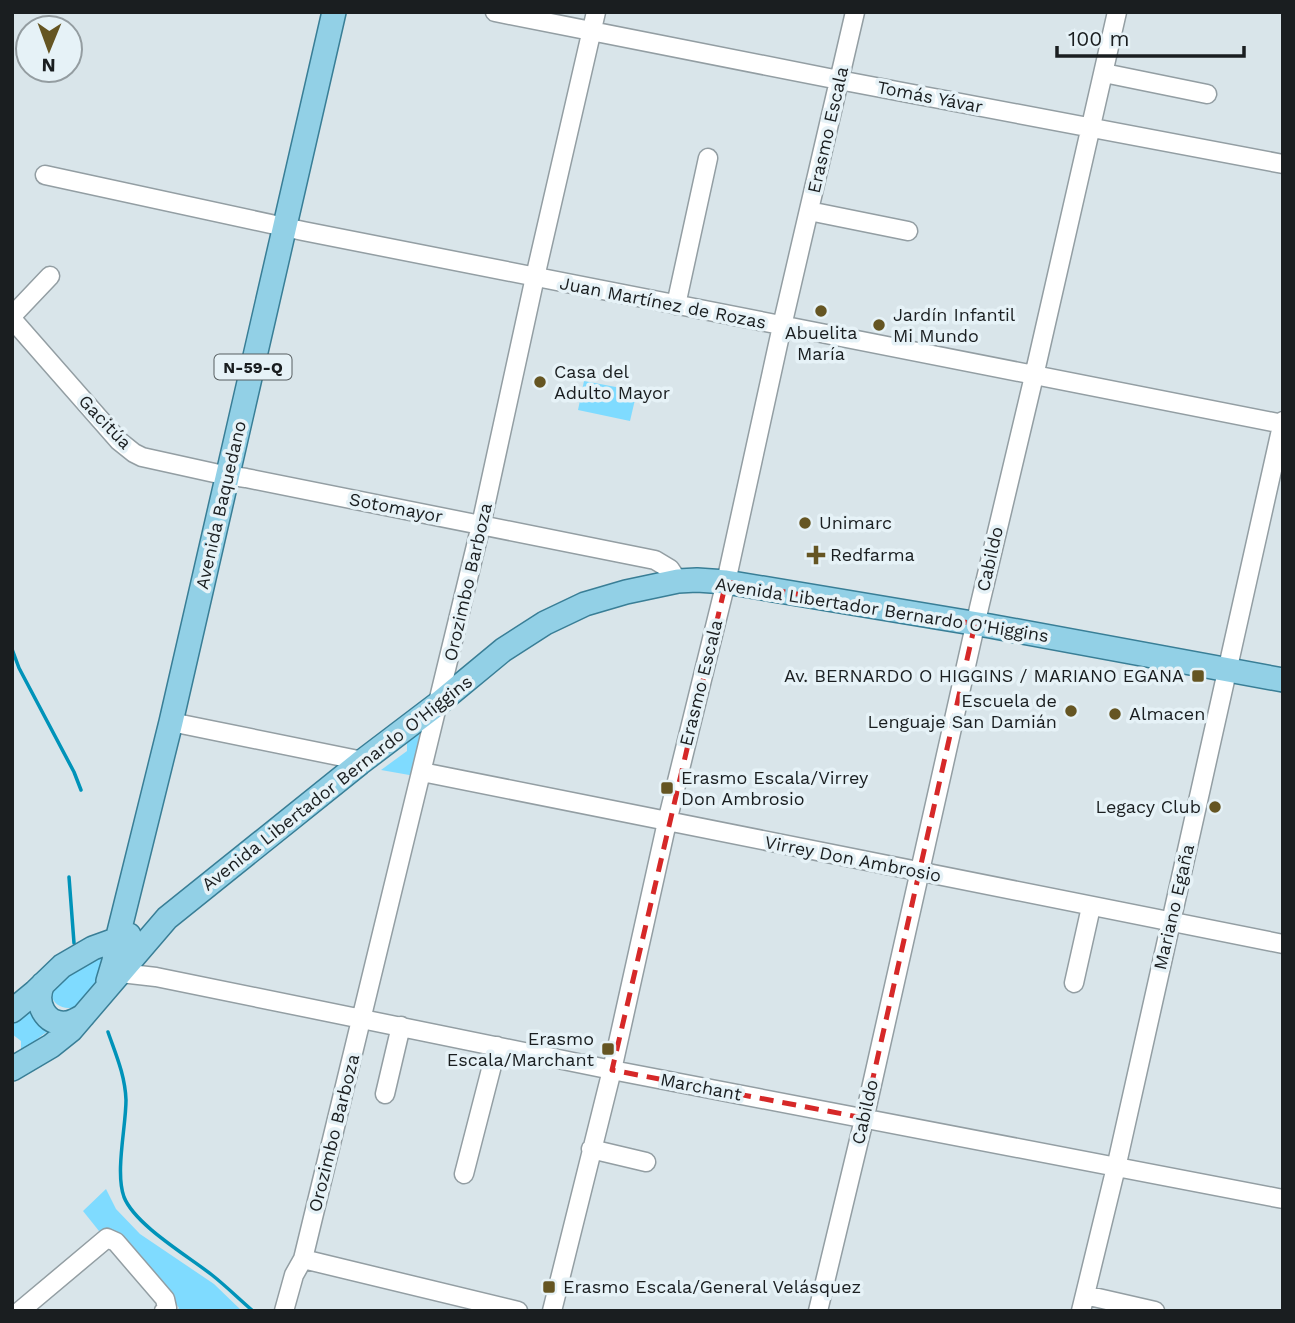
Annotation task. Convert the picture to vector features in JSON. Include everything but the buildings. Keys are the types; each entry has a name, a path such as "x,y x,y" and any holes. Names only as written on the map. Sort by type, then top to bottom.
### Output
{"main road":[{"name":"Avenida Baquedano","path":"100,996 111,973 171,722 334,12"},
{"name":"Avenida Libertador Bernardo O'Higgins","path":"12,1069 51,1046 71,1030 167,918 503,650 545,623 584,604 626,592 678,582 726,582 1283,680"},
{"name":"Avenida Libertador Bernardo O'Higgins","path":"12,1011 62,966 79,955 167,918"},
{"path":"43,984 39,995 40,1005 50,1019 68,1023 83,1016"}],"street":[{"name":"Orozimbo Barboza","path":"284,1311 293,1275 303,1259 439,703 596,12"},
{"name":"Erasmo Escala","path":"552,1311 612,1070 667,822 726,582 855,12"},
{"name":"Cabildo","path":"818,1311 1117,12"},
{"name":"Tomás Yávar","path":"506,13 591,32 1283,164"},
{"path":"1104,72 1207,94"},
{"path":"676,305 708,158"},
{"name":"Juan Martínez de Rozas","path":"45,175 285,227 1282,423"},
{"path":"809,211 908,231"},
{"path":"12,318 50,276"},
{"name":"Gacitúa","path":"12,318 125,447 151,460 228,475"},
{"name":"Mariano Egaña","path":"1083,1303 1116,1167 1282,423"},
{"name":"Sotomayor","path":"228,475 655,560 670,569 678,582"},
{"path":"171,722 363,761"},
{"name":"Virrey Don Ambrosio","path":"422,772 1283,944"},
{"path":"1074,983 1091,907"},
{"name":"Marchant","path":"121,973 156,977 612,1070 1283,1199"},
{"path":"385,1094 401,1026"},
{"path":"464,1174 497,1046"},
{"path":"591,1149 646,1162"},
{"path":"20,1311 107,1238 116,1242 157,1289 165,1299 165,1309"},
{"path":"303,1259 518,1311"},
{"path":"1083,1303 1155,1311"}],"highlighted area":[{"path":"726,582 975,624 864,1118 612,1070"}],"shaded area":[{"path":"584,381 637,391 630,421 578,410"},
{"path":"426,724 415,776 381,770 407,751 407,739"},
{"path":"106,948 100,977 88,996 68,1008 54,1002 52,992 57,983"},
{"path":"34,1005 57,1025 21,1052 21,1041 12,1034 12,1022"},
{"path":"106,1189 116,1209 140,1234 214,1284 242,1311 176,1311 179,1308 130,1243 107,1230 99,1231 83,1211"}],"waterway":[{"path":"12,649 81,790"},
{"path":"69,877 74,943"},
{"path":"108,1032 120,1065 126,1100 121,1175 124,1197 130,1208 150,1229 212,1275 253,1311"}],"place":[{"name":"Abuelita María","path":"821,311"},
{"name":"Jardín Infantil Mi Mundo","path":"879,325"},
{"name":"Casa del Adulto Mayor","path":"540,382"},
{"name":"Unimarc","path":"805,523"},
{"name":"Redfarma","path":"816,555"},
{"name":"Av. BERNARDO O HIGGINS / MARIANO EGANA","path":"1198,676"},
{"name":"Escuela de Lenguaje San Damián","path":"1071,711"},
{"name":"Almacen","path":"1115,714"},
{"name":"Erasmo Escala/Virrey Don Ambrosio","path":"667,788"},
{"name":"Legacy Club","path":"1215,807"},
{"name":"Erasmo Escala/Marchant","path":"608,1049"},
{"name":"Erasmo Escala/General Velásquez","path":"549,1287"}]}
